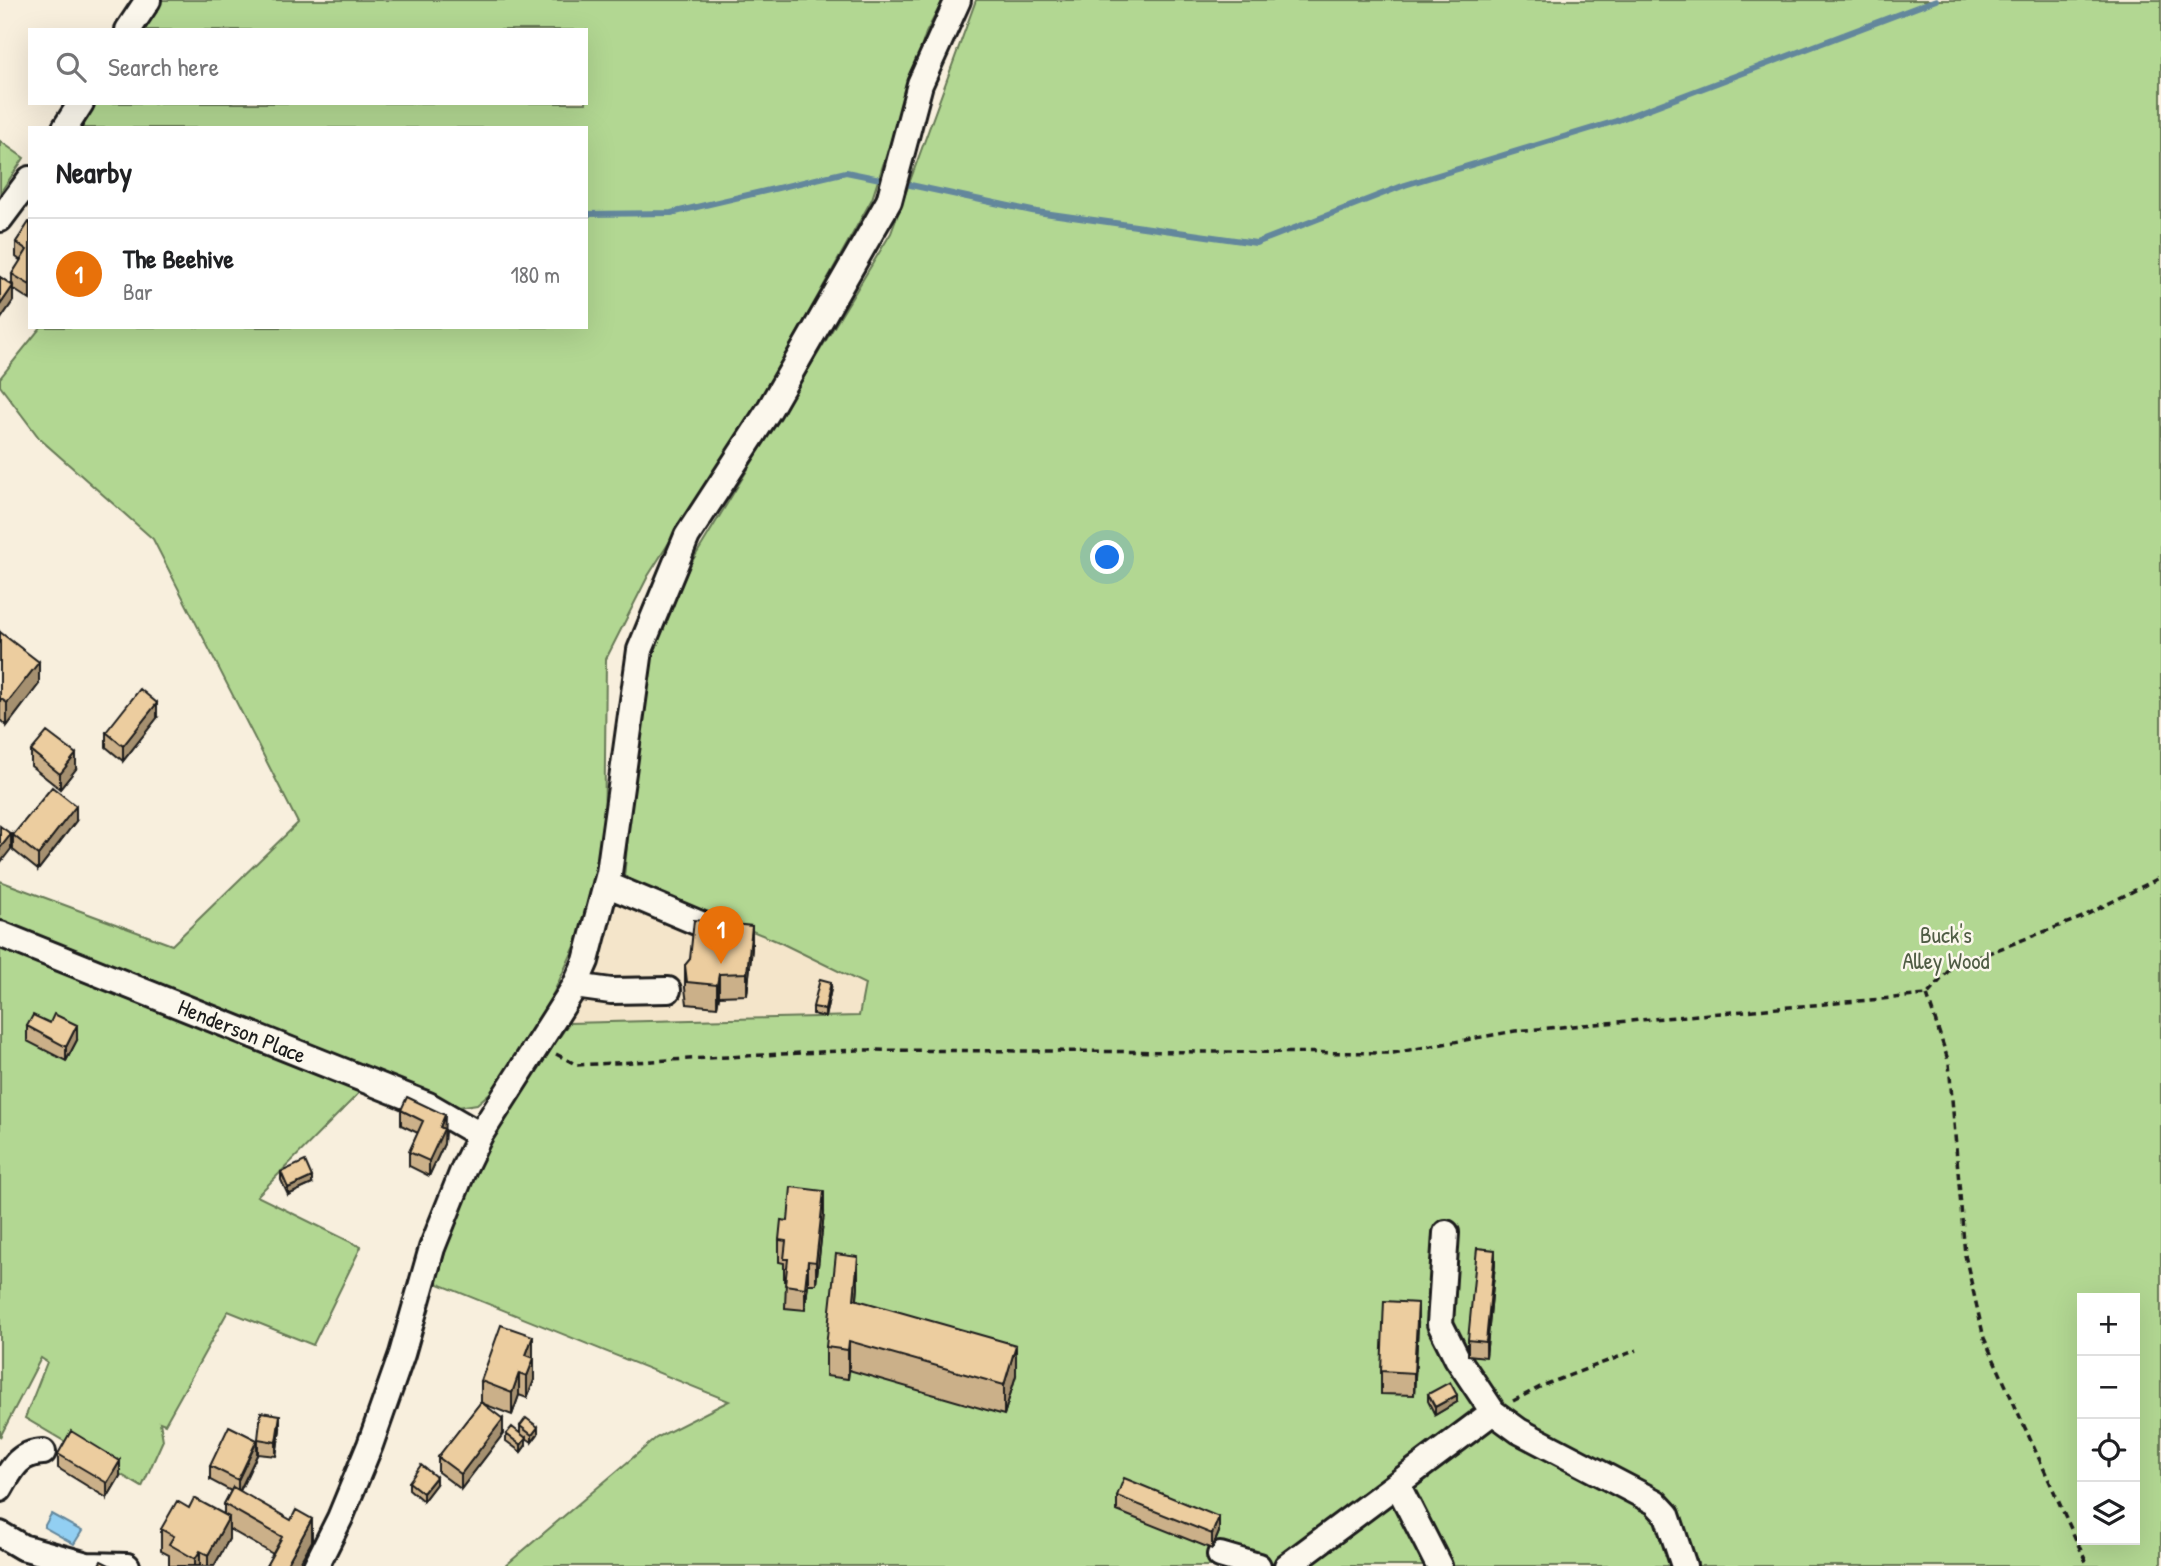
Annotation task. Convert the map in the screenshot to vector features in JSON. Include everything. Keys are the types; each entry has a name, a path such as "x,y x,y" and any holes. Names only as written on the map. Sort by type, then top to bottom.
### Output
{"street":[{"path":"129,28 148,0"},
{"path":"317,1566 370,1445 402,1354 432,1248 480,1135 575,986 586,961 606,884 640,650 687,536 769,410 889,201 920,84 958,0"},
{"path":"66,126 80,105"},
{"path":"0,219 28,182"},
{"path":"606,884 715,930"},
{"name":"Henderson Place","path":"0,934 428,1105 480,1135"},
{"path":"575,986 611,991 668,990"},
{"path":"1446,1233 1440,1324 1457,1358 1493,1412 1519,1431 1655,1502 1667,1515 1684,1566"},
{"path":"1287,1566 1493,1412"},
{"path":"0,1489 17,1461 28,1454 43,1452"},
{"path":"1397,1484 1439,1566"},
{"path":"0,1534 22,1547 87,1565 127,1566"},
{"path":"1220,1555 1258,1566"}],"path":[{"path":"537,1045 577,1065 857,1050 1393,1053 1515,1031 1927,995 1952,967 2080,918 2161,877"},
{"path":"1927,995 1949,1063 1965,1255 1984,1338 2088,1566"},
{"path":"1493,1412 1544,1385 1637,1350"}],"shaded area":[{"path":"624,878 779,942 865,984 859,1016 569,1023 599,957"}],"green space":[{"path":"160,0 943,0 926,33 872,199 766,389 648,576 606,659 604,858 577,942 554,992 506,1079 477,1104 458,1107 325,1050 0,927 0,881 172,945 298,823 153,539 40,439 0,386 0,378 39,329 588,329 588,126 72,126 87,105 588,105 588,28 141,28"},
{"name":"Buck's Alley Wood","path":"976,0 2161,0 2161,1566 505,1566 656,1438 729,1401 436,1283 460,1202 484,1149 569,1023 859,1016 865,984 779,942 624,878 636,750 653,649 691,563 891,233"},
{"path":"0,141 24,158 0,193"},
{"path":"0,942 187,1023 362,1090 257,1196 361,1247 313,1345 228,1311 165,1424 160,1422 163,1440 142,1487 25,1418 47,1362 41,1358 0,1437"}],"water":[{"path":"51,1514 82,1531 74,1544 44,1527"}],"building":[{"path":"28,224 28,284 12,274 27,250 16,242"},
{"path":"0,277 13,286 0,305"},
{"path":"0,632 39,662 7,703 0,698"},
{"path":"140,689 157,703 123,746 106,732"},
{"path":"47,732 76,754 60,774 31,751"},
{"path":"52,787 76,806 38,855 13,835"},
{"path":"0,826 11,834 0,848"},
{"path":"694,920 752,926 747,973 719,974 717,985 687,982 685,965 690,959"},
{"path":"820,979 831,982 825,1009 813,1007"},
{"path":"54,1014 77,1025 66,1047 27,1026 33,1015 50,1023"},
{"path":"407,1097 445,1115 440,1127 444,1129 429,1161 409,1152 423,1121 401,1110"},
{"path":"305,1161 312,1177 288,1188 281,1172"},
{"path":"791,1187 824,1191 816,1262 808,1261 805,1288 785,1285 788,1259 784,1259 786,1241 779,1240 781,1220 788,1221"},
{"path":"1477,1248 1495,1250 1486,1342 1468,1340"},
{"path":"836,1254 858,1257 854,1299 1016,1345 1004,1385 849,1341 848,1350 826,1347"},
{"path":"1384,1301 1418,1303 1414,1373 1381,1371"},
{"path":"501,1325 533,1336 526,1355 534,1358 527,1376 519,1373 512,1393 481,1381"},
{"path":"1450,1382 1457,1395 1435,1407 1428,1394"},
{"path":"481,1402 503,1419 461,1474 438,1457"},
{"path":"261,1412 280,1415 276,1442 258,1439"},
{"path":"526,1418 538,1427 532,1435 520,1426"},
{"path":"229,1426 257,1440 238,1480 210,1466"},
{"path":"512,1427 526,1438 521,1445 506,1434"},
{"path":"71,1431 120,1461 107,1483 58,1454"},
{"path":"421,1465 436,1477 423,1493 409,1482"},
{"path":"1124,1478 1219,1517 1212,1534 1117,1496"},
{"path":"233,1487 291,1520 296,1510 312,1519 286,1566 266,1566 282,1537 224,1504"},
{"path":"194,1498 229,1517 208,1555 200,1551 195,1559 169,1544 174,1536 161,1529 177,1501 189,1508"},
{"path":"101,1561 111,1566 98,1566"}],"waterway":[{"path":"901,183 1037,212 1256,243 1405,185 1616,121 1936,0"},
{"path":"588,214 671,213 846,172 890,181"}],"place":[{"name":"The Beehive","path":"721,964"}]}
